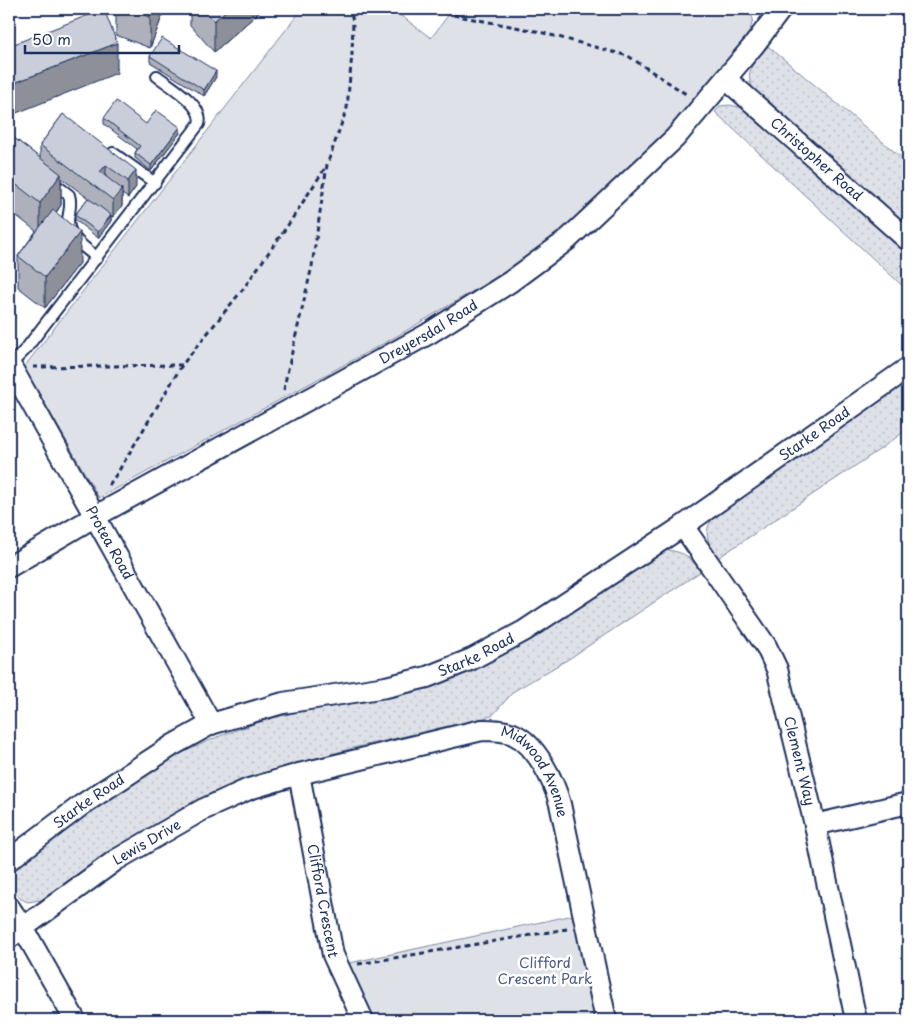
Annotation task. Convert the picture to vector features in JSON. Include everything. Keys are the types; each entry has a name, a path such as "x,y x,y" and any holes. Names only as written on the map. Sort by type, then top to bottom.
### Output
{"street":[{"name":"Dreyersdal Road","path":"9,567 94,517 428,334 510,282 567,240 675,138 754,45 776,11"},
{"name":"Christopher Road","path":"726,79 908,240"},
{"name":"Protea Road","path":"9,364 211,724"},
{"name":"Starke Road","path":"9,860 83,804 173,744 211,724 282,703 386,687 446,670 498,647 683,526 908,368"},
{"name":"Clement Way","path":"683,526 766,646 777,668 814,825 856,1020"},
{"name":"Midwood Avenue","path":"299,774 482,730 497,730 514,734 530,748 546,768 555,785 606,1020"},
{"name":"Lewis Drive","path":"16,933 116,860 202,810 249,789 299,774"},
{"name":"Clifford Crescent","path":"299,774 334,955 338,968 363,1020"},
{"path":"814,825 908,803"},
{"path":"9,907 16,933 75,1020"}],"lane":[{"path":"9,364 26,350 155,183 200,121 198,111 194,106 157,76"},
{"path":"101,144 155,183"},
{"path":"47,178 69,195 71,206 68,220 71,234 97,258"}],"path":[{"path":"282,415 286,378 312,266 327,165 347,108 353,21 350,9"},
{"path":"427,10 536,31 628,56 703,106"},
{"path":"94,517 99,498 118,472 182,365 242,289 288,225 327,165"},
{"path":"9,364 24,367 182,365"},
{"path":"338,968 586,926"}],"green space":[{"path":"302,9 392,9 431,38 453,9 748,9 753,19 749,35 669,130 564,231 505,272 399,335 99,498 24,367"},
{"path":"768,46 908,163 908,226 758,96 750,82 749,75 753,64"},
{"path":"720,106 740,107 748,112 908,252 908,291 715,112"},
{"path":"908,381 908,429 718,558 710,545 707,534 710,523 719,511"},
{"path":"668,550 687,556 700,572 567,660 514,691 492,716 353,748 240,780 107,853 41,900 28,902 21,899 14,891 12,881 18,864 132,782 173,757 217,737 268,719 298,712 380,699 453,678 486,664 657,553"},
{"name":"Clifford Crescent Park","path":"583,913 606,1020 365,1020 340,965"}],"building":[{"path":"104,9 117,43 9,85 9,46"},
{"path":"129,9 153,9 150,17"},
{"path":"203,9 228,9 214,21"},
{"path":"162,38 216,71 204,90 150,56"},
{"path":"116,101 146,124 156,110 180,127 151,165 135,153 140,146 104,118"},
{"path":"63,114 136,170 128,181 106,165 100,172 122,189 113,200 40,145"},
{"path":"9,134 61,174 40,203 9,179"},
{"path":"88,198 111,215 98,232 75,215"},
{"path":"53,210 80,232 45,277 18,256"}]}
